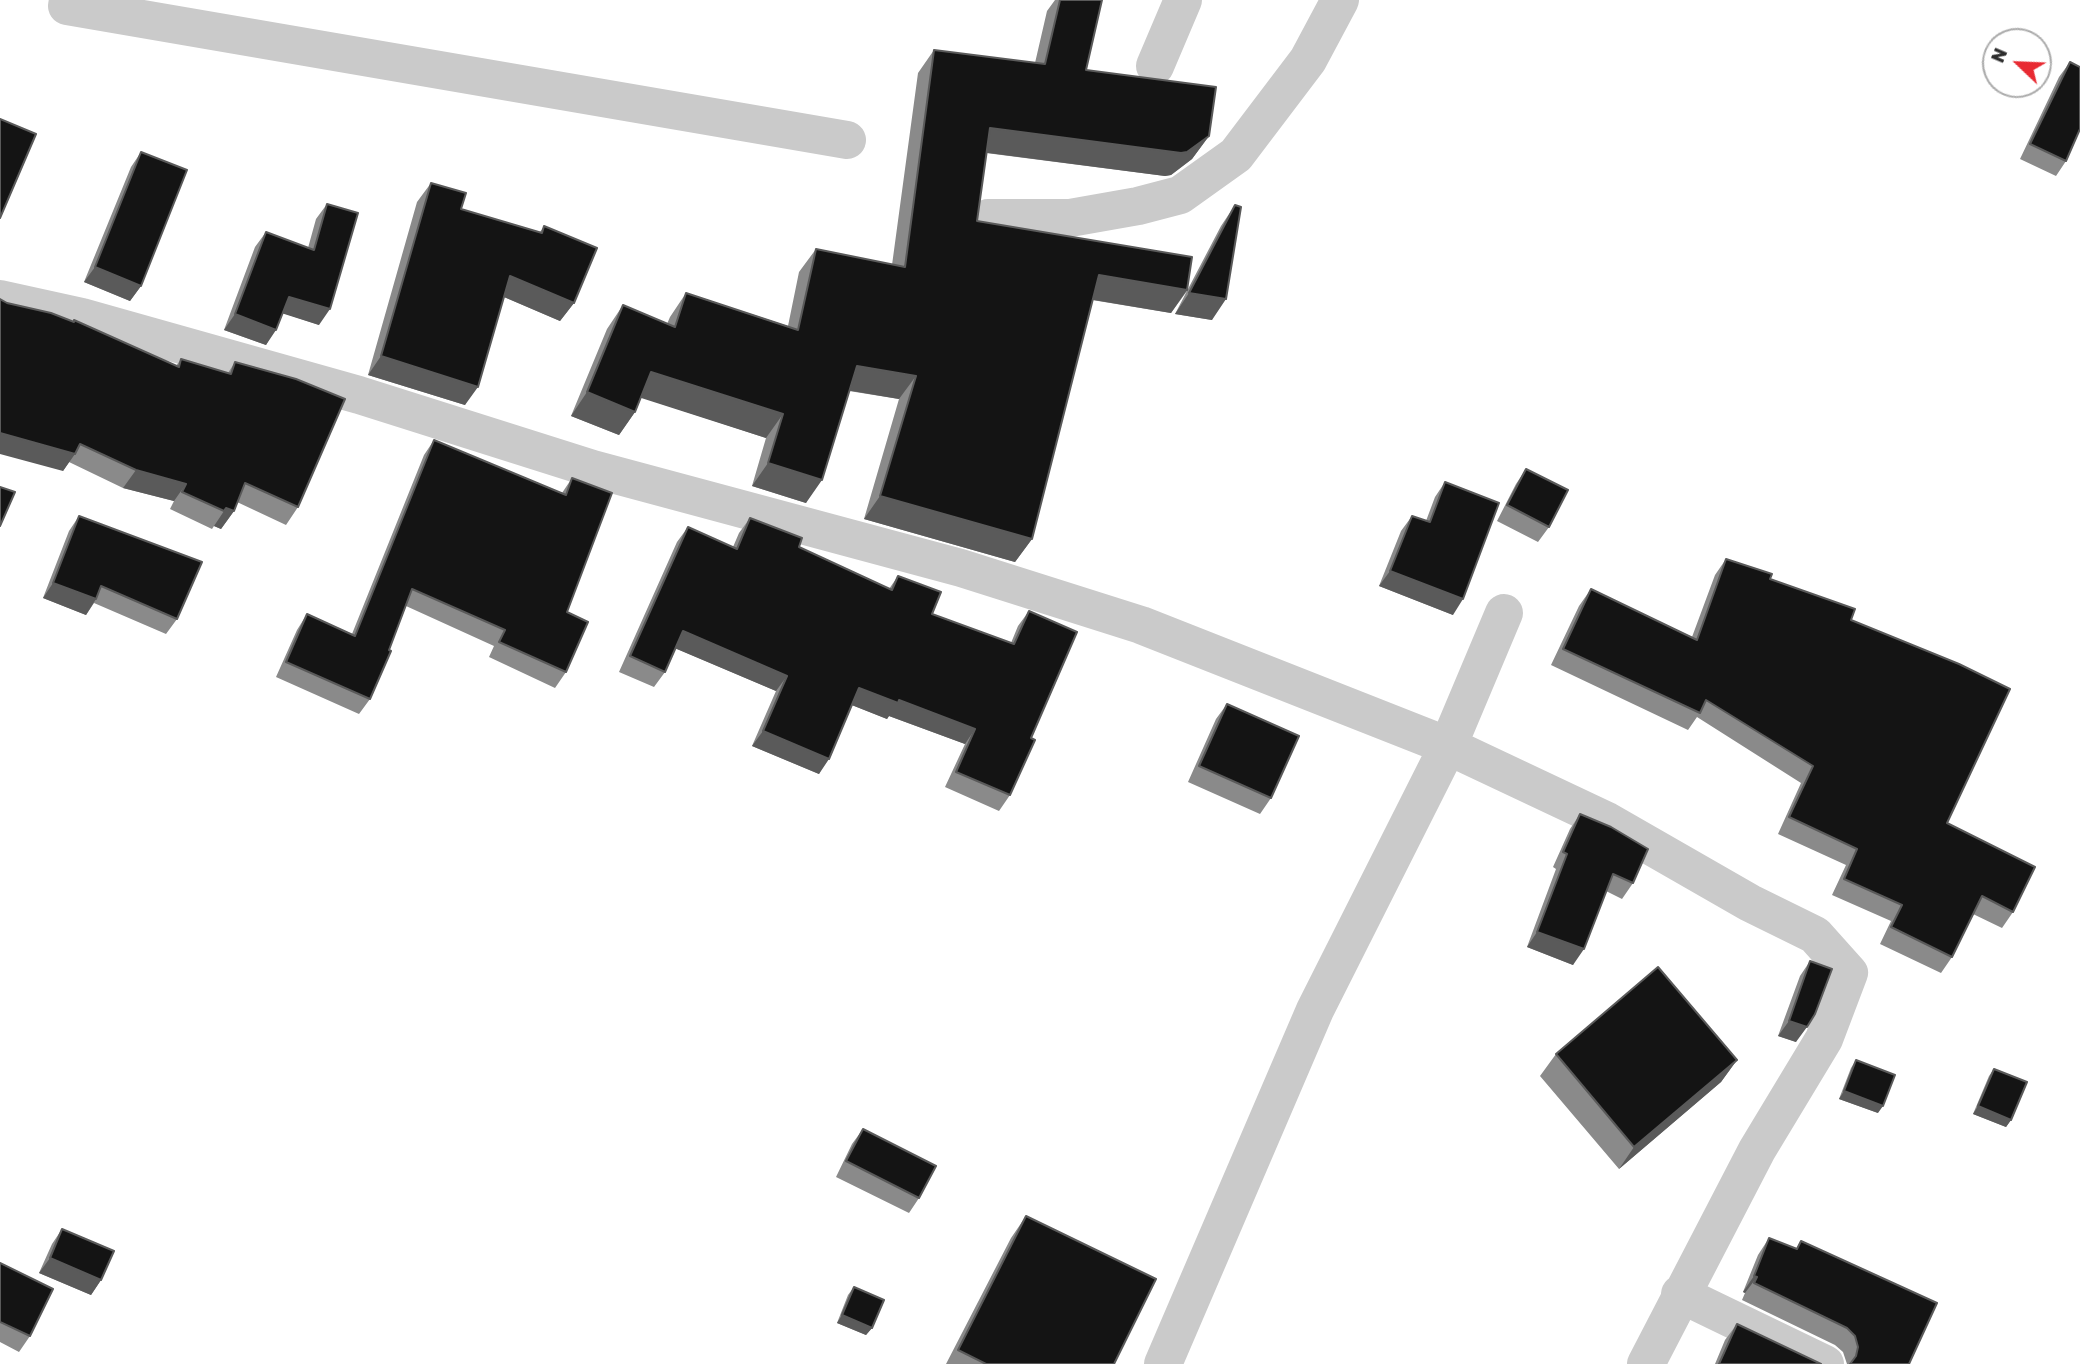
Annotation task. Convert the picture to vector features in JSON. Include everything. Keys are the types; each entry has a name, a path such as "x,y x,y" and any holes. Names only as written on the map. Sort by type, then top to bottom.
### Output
{"street":[{"path":"68,0 67,6 847,141"},
{"path":"1155,66 1183,0"},
{"path":"988,218 1070,218 1138,206 1180,195 1236,155 1308,60 1340,0"},
{"path":"0,299 82,317 359,395 593,469 961,568 1141,625 1447,746 1607,821 1750,903 1815,935 1849,973 1824,1039 1757,1150 1646,1364"},
{"path":"1163,1364 1315,1010 1447,746 1504,613"},
{"path":"1680,1294 1825,1364"}],"building":[{"path":"1060,0 1102,0 1086,70 1216,87 1209,136 1187,152 990,128 977,221 1192,257 1187,290 1099,275 1032,539 880,496 916,376 857,366 822,480 768,463 783,414 651,372 635,412 587,392 623,305 675,327 686,293 798,330 816,249 905,267 934,50 1045,64"},
{"path":"2070,62 2080,67 2080,129 2066,161 2030,144"},
{"path":"0,119 36,134 0,218"},
{"path":"141,152 187,170 141,286 95,267"},
{"path":"431,183 466,193 461,209 542,233 544,226 597,248 574,303 510,276 478,387 381,356"},
{"path":"327,204 358,213 330,309 289,297 276,330 235,314 266,232 314,250"},
{"path":"1235,205 1241,207 1226,299 1189,293"},
{"path":"0,299 74,320 179,367 181,359 231,374 235,362 296,379 345,399 298,507 245,483 234,511 226,508 224,511 182,492 186,484 136,470 80,444 75,454 0,433"},
{"path":"434,440 566,495 572,478 612,493 567,612 588,622 566,672 499,642 505,630 412,589 389,650 391,651 370,699 286,662 307,614 355,636"},
{"path":"1526,469 1568,490 1549,527 1507,505"},
{"path":"1445,482 1499,503 1463,599 1390,571 1412,516 1430,522"},
{"path":"0,487 15,492 0,526"},
{"path":"79,516 202,562 177,619 101,586 96,599 53,583"},
{"path":"750,518 802,538 799,547 892,590 898,576 941,592 932,614 1014,644 1029,611 1077,632 1031,738 1035,740 1010,795 956,772 975,729 899,700 898,703 859,688 829,759 763,731 787,676 683,631 665,672 630,656 688,527 737,549"},
{"path":"1726,559 1772,574 1770,579 1855,609 1851,620 1959,664 2010,689 1947,823 2035,867 2013,912 1982,896 1952,957 1891,927 1902,905 1844,879 1857,849 1789,817 1813,766 1706,700 1700,713 1563,649 1591,589 1697,640"},
{"path":"1227,704 1299,736 1271,798 1199,766"},
{"path":"1580,814 1611,827 1648,849 1633,883 1613,874 1584,949 1537,932 1567,854 1563,852"},
{"path":"1810,961 1832,969 1815,1014 1807,1027 1789,1021"},
{"path":"1658,967 1737,1060 1634,1147 1556,1054"},
{"path":"1856,1060 1895,1075 1883,1106 1844,1091"},
{"path":"1994,1069 2027,1082 2011,1120 1978,1106"},
{"path":"863,1129 936,1166 919,1198 846,1161"},
{"path":"1026,1216 1156,1279 1114,1364 986,1364 958,1350"},
{"path":"62,1229 114,1251 101,1280 50,1258"},
{"path":"1769,1238 1797,1249 1801,1241 1937,1303 1909,1364 1850,1364 1858,1347 1855,1336 1847,1328 1754,1283 1757,1277 1754,1276"},
{"path":"0,1263 53,1289 30,1336 0,1322"},
{"path":"854,1287 884,1300 872,1328 842,1315"},
{"path":"1737,1324 1821,1364 1719,1364"}]}
